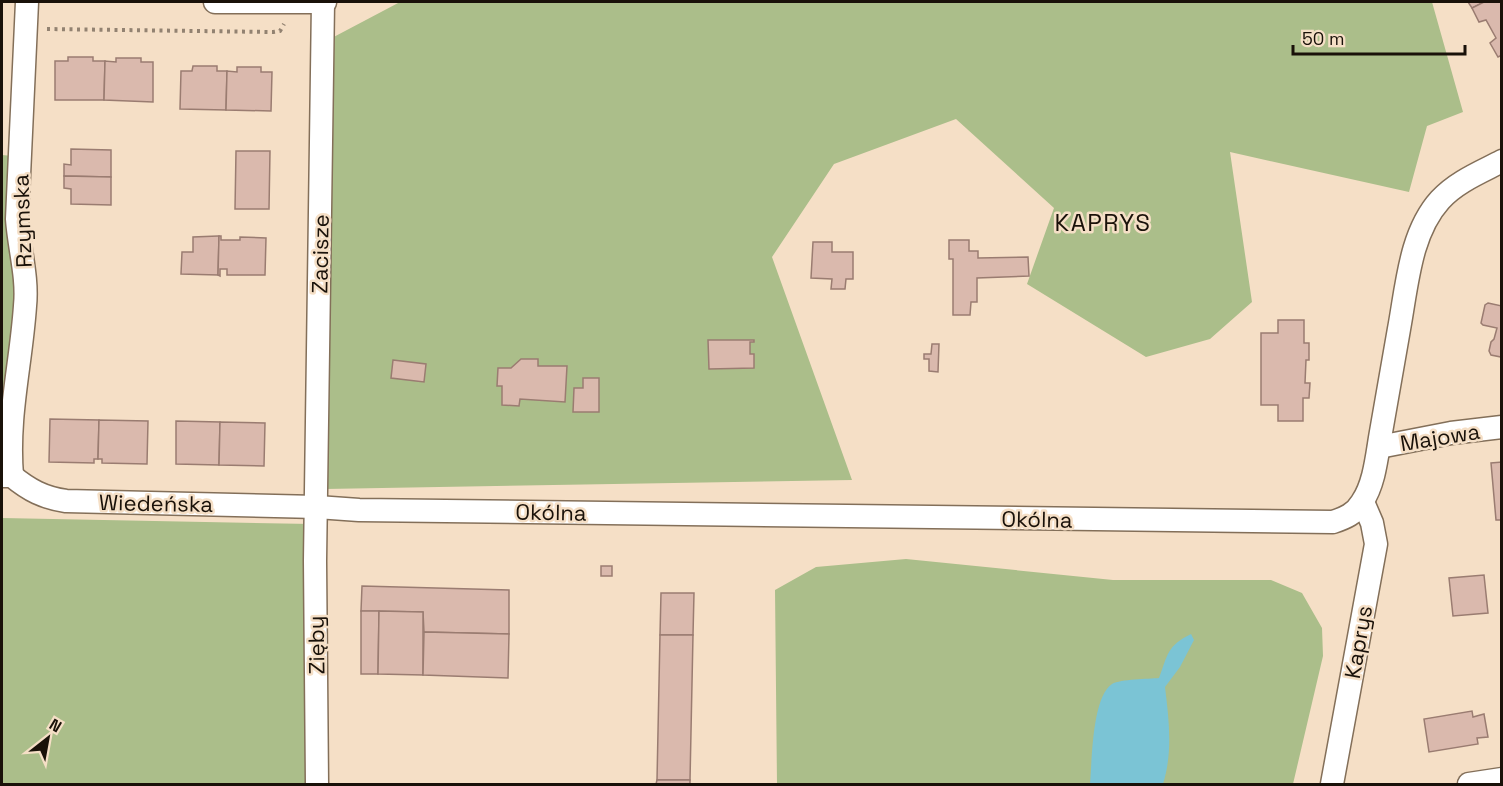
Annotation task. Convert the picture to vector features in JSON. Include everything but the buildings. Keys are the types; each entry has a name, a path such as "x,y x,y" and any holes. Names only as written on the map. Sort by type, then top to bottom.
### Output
{"street":[{"name":"Rzymska","path":"7,476 13,394 26,304 24,268 19,246 17,219 27,2"},
{"path":"215,2 324,2"},
{"name":"Zacisze","path":"316,507 324,2"},
{"path":"1363,502 1370,485 1379,447 1410,267 1422,226 1440,200 1464,181 1502,161"},
{"name":"Majowa","path":"1379,447 1451,433 1502,427"},
{"name":"Wiedeńska","path":"7,476 38,494 66,501 316,507"},
{"name":"Okólna","path":"316,507 359,510 1333,522 1346,518 1363,502"},
{"name":"Kaprys","path":"1332,784 1376,544 1372,523 1363,502"},
{"name":"Zięby","path":"316,507 317,784"},
{"path":"1469,784 1502,779"}],"path":[{"path":"26,28 273,32 280,31 284,25 286,3"}],"green space":[{"path":"400,2 1432,2 1463,112 1427,126 1409,192 1230,152 1252,302 1210,339 1146,357 1027,284 1054,208 956,119 834,164 772,257 852,480 325,489 328,40"},
{"path":"2,155 13,156 19,281 2,458"},
{"path":"2,518 312,524 312,784 2,784"},
{"path":"906,559 1113,580 1271,580 1302,593 1322,628 1323,656 1293,784 777,784 775,590 816,567"}],"water":[{"path":"1191,634 1194,640 1180,667 1165,687 1169,748 1163,784 1090,784 1094,730 1100,702 1105,691 1116,682 1159,678 1173,647"}],"district":[{"name":"KAPRYS","path":"1103,223"}]}
